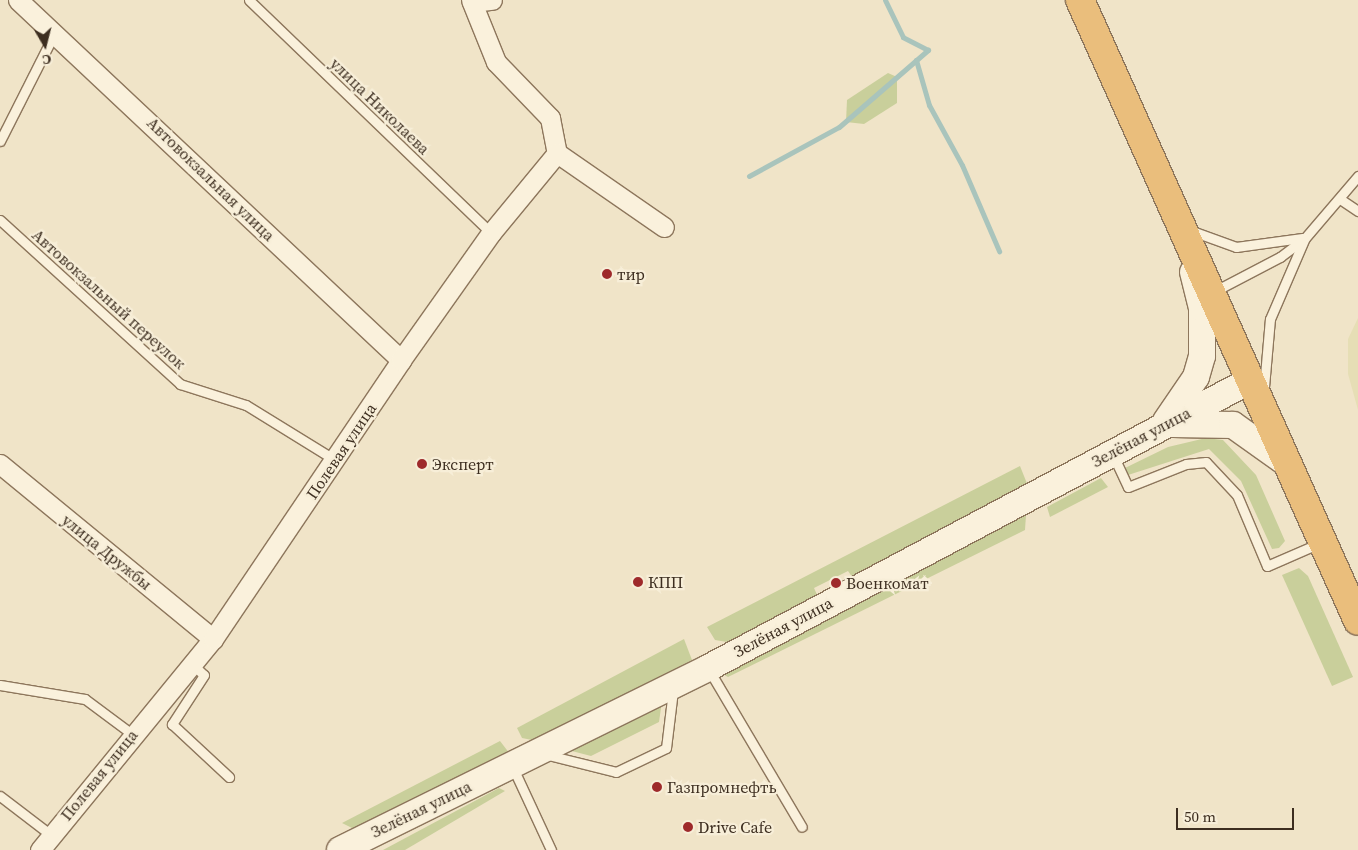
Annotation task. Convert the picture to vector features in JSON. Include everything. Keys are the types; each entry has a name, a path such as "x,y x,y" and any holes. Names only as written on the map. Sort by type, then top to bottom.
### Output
{"highway":[{"path":"1080,0 1248,381 1358,621"}],"main road":[{"path":"1163,426 1196,377 1205,334 1180,225"},
{"name":"Зелёная улица","path":"340,850 708,668 1248,381"},
{"path":"1163,426 1196,421 1233,425 1285,462"}],"street":[{"name":"Автовокзальная улица","path":"18,0 56,32 401,360"},
{"path":"492,0 471,1 496,62 550,118 557,153 664,228"},
{"name":"Полевая улица","path":"40,850 132,734 213,639 335,461 401,360 491,233 557,153"},
{"name":"улица Дружбы","path":"0,464 213,639"}],"lane":[{"name":"улица Николаева","path":"249,0 491,233"},
{"path":"0,141 56,32"},
{"path":"1210,294 1280,257 1305,238 1358,176"},
{"path":"1340,199 1358,211"},
{"name":"Автовокзальный переулок","path":"0,220 180,384 246,405 335,461"},
{"path":"1180,225 1236,247 1305,238"},
{"path":"1264,415 1264,356 1270,319 1305,238"},
{"path":"1112,452 1128,488 1186,464 1206,462 1237,495 1267,566 1322,542"},
{"path":"192,664 204,675 172,724 229,777"},
{"path":"708,668 802,827"},
{"path":"0,685 85,699 132,734"},
{"path":"538,752 616,772 666,748 674,685"},
{"path":"512,765 551,850"},
{"path":"0,796 51,835"}],"shaded area":[{"path":"1358,318 1358,410 1348,374 1348,339"}],"green space":[{"path":"888,73 897,77 897,103 864,124 846,122 847,100"},
{"path":"1206,438 1223,440 1256,475 1285,541 1279,548 1272,549 1241,481 1209,449 1128,475 1125,468 1168,447"},
{"path":"1020,466 1028,486 855,581 848,571 814,588 819,599 733,643 715,640 707,627"},
{"path":"1101,478 1108,487 1050,517 1047,507"},
{"path":"1026,515 1025,530 728,677 721,673"},
{"path":"1299,568 1308,576 1353,677 1332,686 1282,575"},
{"path":"684,639 692,660 537,741 522,738 517,728"},
{"path":"662,701 659,722 591,756 568,750"},
{"path":"500,741 510,754 356,830 342,823"},
{"path":"499,788 505,791 405,850 383,850"}],"waterway":[{"path":"749,176 839,127 928,50 903,37 885,0"},
{"path":"916,60 929,105 962,165 999,251"}],"place":[{"name":"тир","path":"607,274"},
{"name":"Эксперт","path":"422,464"},
{"name":"КПП","path":"638,582"},
{"name":"Военкомат","path":"836,583"},
{"name":"Газпромнефть","path":"657,787"},
{"name":"Drive Cafe","path":"688,827"}]}
